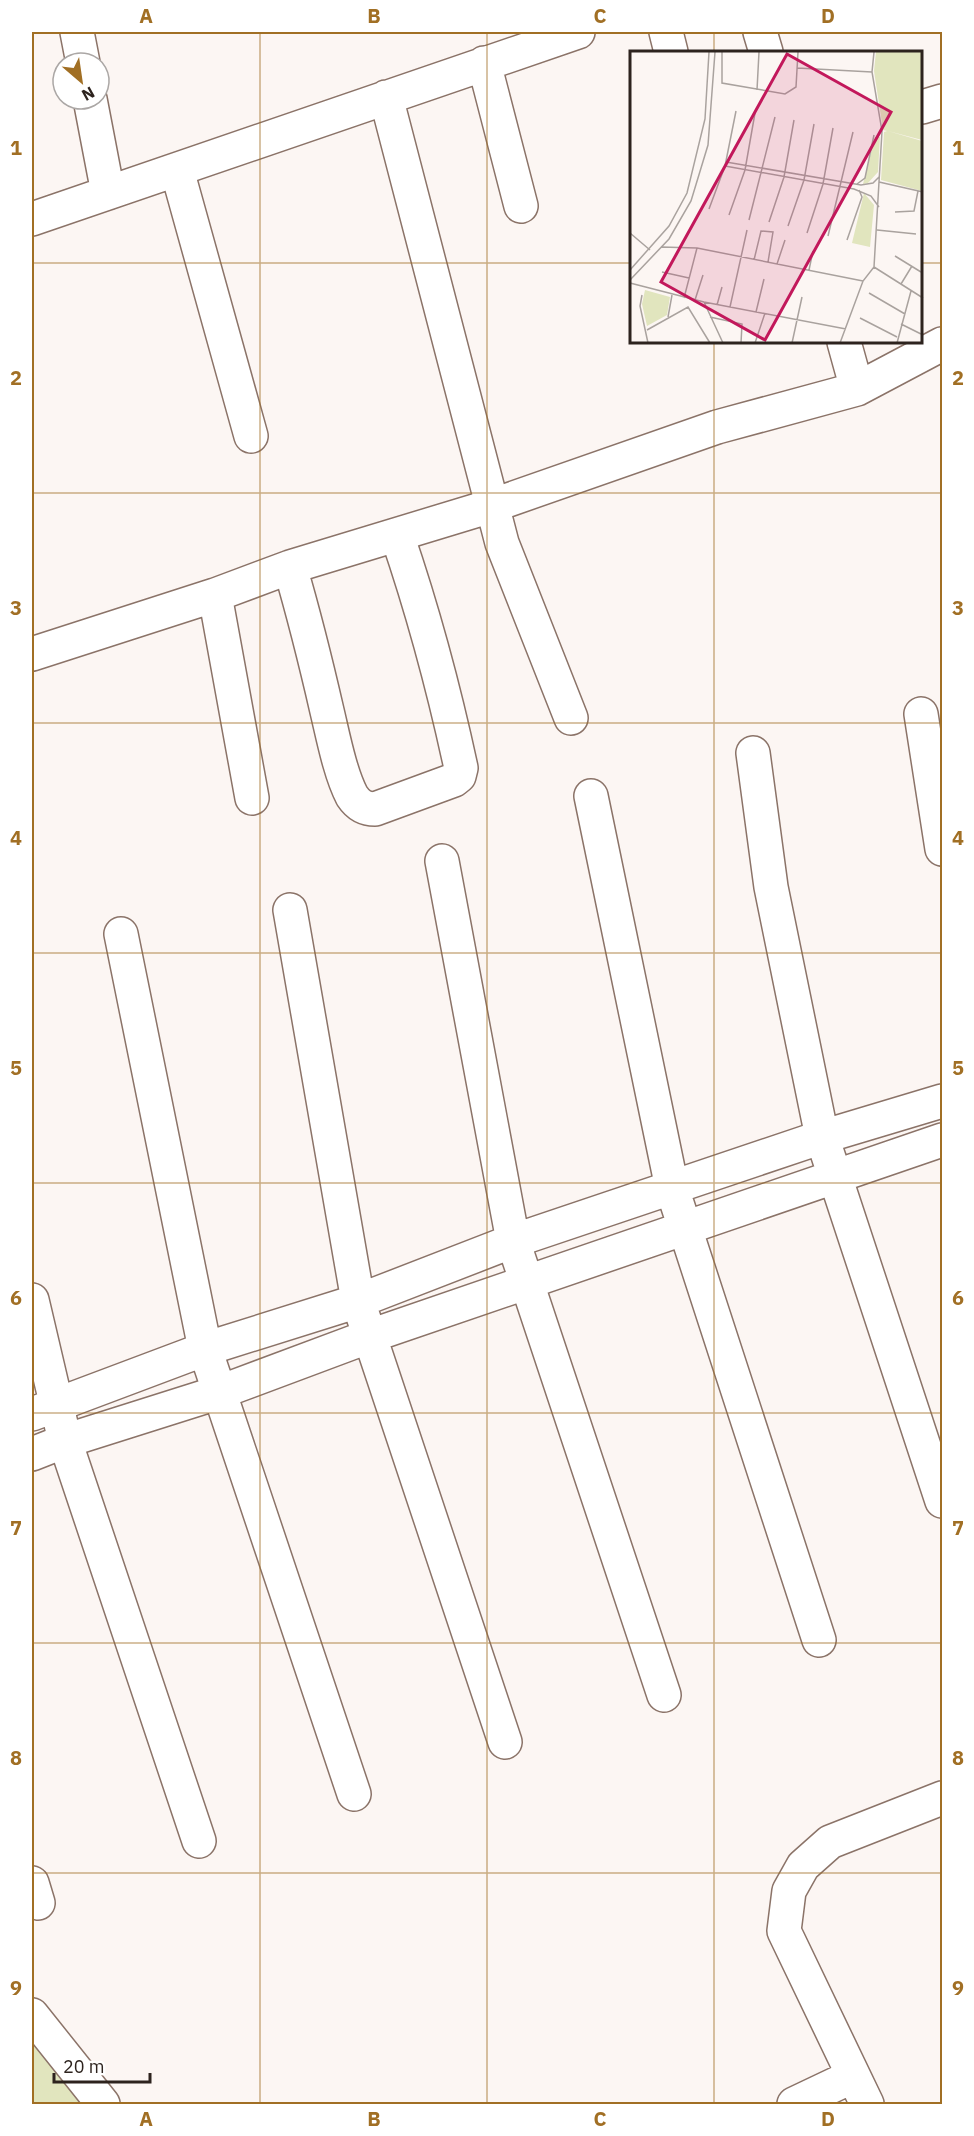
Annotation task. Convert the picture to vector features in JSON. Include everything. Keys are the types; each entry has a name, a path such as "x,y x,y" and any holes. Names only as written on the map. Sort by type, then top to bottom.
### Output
{"street":[{"path":"77,32 81,51"},
{"path":"32,219 578,32"},
{"path":"666,32 671,51"},
{"path":"760,32 766,51"},
{"path":"484,63 521,206"},
{"path":"386,97 502,543 571,717"},
{"path":"923,106 942,101"},
{"path":"92,111 108,194"},
{"path":"177,170 251,436"},
{"path":"845,344 857,389"},
{"path":"32,654 214,595 290,567 491,506 717,427 857,389 942,344"},
{"path":"290,567 304,613 341,764 352,795 359,804 367,809 375,809 454,780 459,776 461,768 448,709 413,582 397,535"},
{"path":"214,595 252,798"},
{"path":"921,714 942,849"},
{"path":"753,753 771,887 822,1137 942,1501"},
{"path":"591,796 672,1188 819,1640"},
{"path":"442,861 513,1241 664,1695"},
{"path":"290,910 358,1301 506,1742"},
{"path":"121,934 205,1349 354,1794"},
{"path":"44,1409 205,1349 358,1301 513,1241 822,1137 942,1101"},
{"path":"32,1454 65,1441 220,1392 370,1336 685,1230 942,1140"},
{"path":"32,1300 44,1409 65,1441 199,1840"},
{"path":"867,2104 784,1931 789,1892 803,1866 830,1842 942,1798"},
{"path":"32,2015 103,2104"},
{"path":"794,2104 853,2076"}],"green space":[{"path":"32,2035 85,2104 32,2104"}]}
